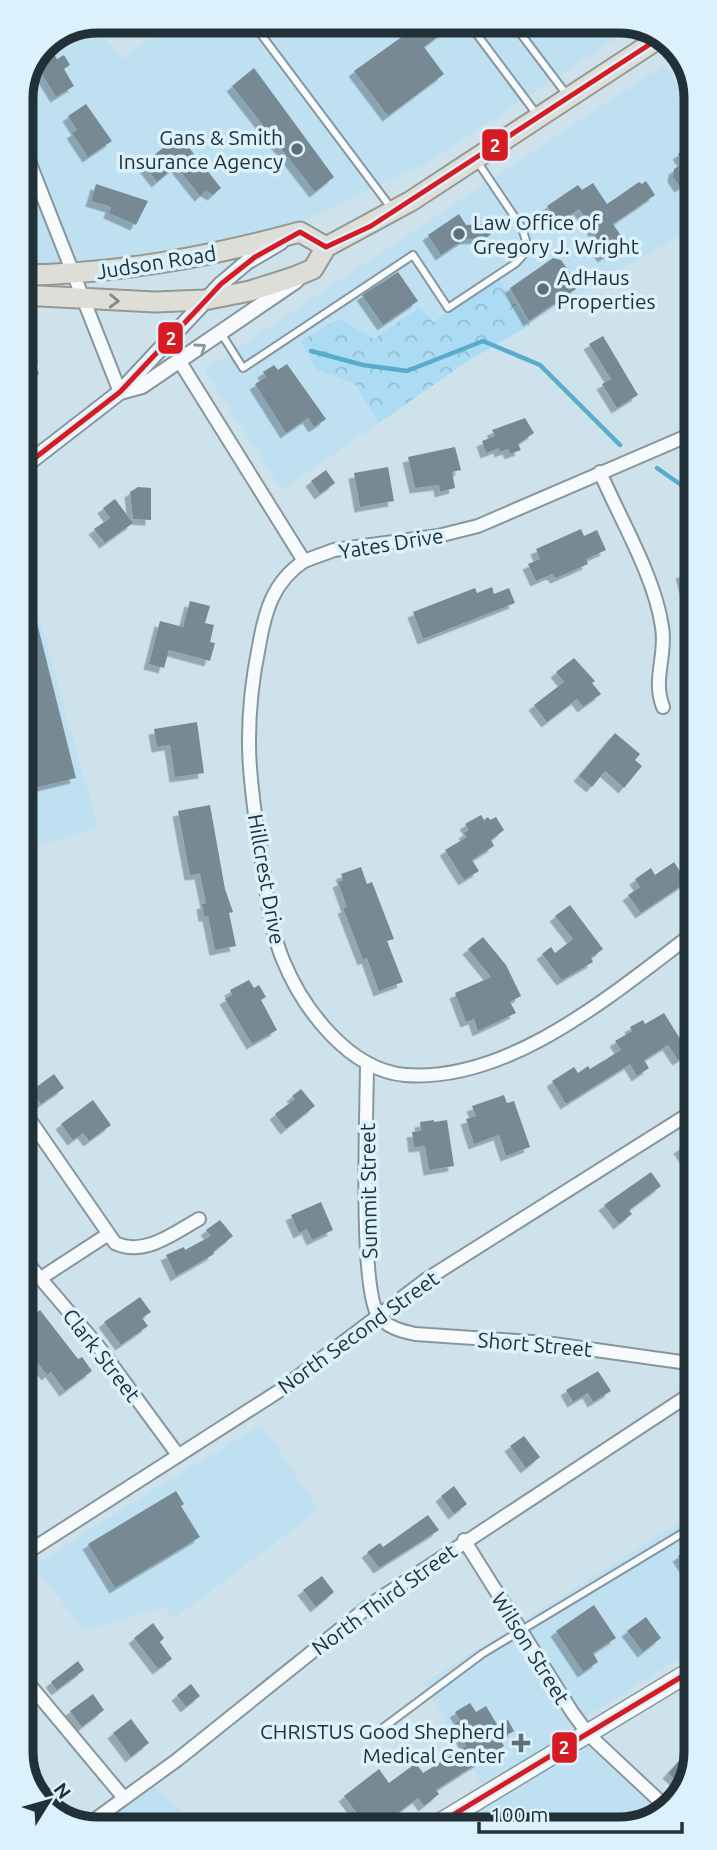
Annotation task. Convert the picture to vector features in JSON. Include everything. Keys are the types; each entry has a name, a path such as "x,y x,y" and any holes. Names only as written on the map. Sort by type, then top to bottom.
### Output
{"main road":[{"path":"313,269 326,247 394,212 652,43"},
{"path":"300,232 326,247"},
{"name":"Judson Road","path":"33,275 74,274 207,256 300,232"},
{"name":"Judson Road","path":"33,296 155,302 204,300 272,285 313,269"},
{"path":"448,1817 684,1676"}],"street":[{"path":"33,171 120,391"},
{"path":"33,459 120,391 204,300 255,257 300,232"},
{"path":"120,391 142,386 180,362 313,269"},
{"path":"180,362 304,561"},
{"name":"Yates Drive","path":"304,561 345,548 438,537 478,526 684,437"},
{"path":"600,472 657,604 664,640 657,687 663,707"},
{"name":"Hillcrest Drive","path":"304,561 278,584 261,631 248,706 249,779 270,913 283,960 293,981 329,1031 367,1063 393,1073 421,1075 494,1059 536,1041 579,1017 684,940"},
{"name":"Summit Street","path":"367,1063 366,1214 372,1301 379,1317"},
{"name":"North Second Street","path":"33,1549 279,1391 427,1279 684,1117"},
{"path":"33,1125 107,1236 126,1247 143,1247 199,1219"},
{"path":"41,1278 107,1236"},
{"name":"Clark Street","path":"33,1269 97,1346 178,1455"},
{"name":"Short Street","path":"379,1317 394,1328 415,1334 546,1343 684,1362"},
{"name":"North Third Street","path":"98,1817 183,1755 373,1602 684,1398"},
{"name":"Wilson Street","path":"464,1540 519,1630 589,1735 660,1802"},
{"path":"33,1689 124,1798"}],"lane":[{"path":"260,33 394,212"},
{"path":"476,33 540,118"},
{"path":"520,33 569,98"},
{"path":"221,334 243,368 413,255 448,308 516,263 524,254 525,236 475,160"},
{"path":"376,1733 482,1654 684,1532"}],"shaded area":[{"path":"101,33 123,59 157,33 624,33 422,166 302,221 184,252 83,264 33,264 35,81 55,49 86,34"},
{"path":"664,65 683,93 684,232 466,362 282,490 204,370"},
{"path":"33,595 98,828 33,847"},
{"path":"262,1424 319,1510 174,1619 164,1607 84,1631 35,1567 90,1529"},
{"path":"684,1520 684,1656 569,1728 653,1807 636,1815 619,1817 466,1817 491,1801 424,1683"},
{"path":"153,1786 188,1817 112,1817"}],"green space":[{"path":"499,279 530,325 469,360 379,423 355,384 316,369 301,341 339,319 374,339 420,307 433,322"}],"building":[{"path":"407,33 442,33 424,47 444,74 388,116 354,71"},
{"path":"53,52 57,59 64,55 70,65 64,69 74,86 56,97 40,71"},
{"name":"Gans & Smith Insurance Agency","path":"254,68 334,177 315,192 232,86"},
{"path":"86,104 112,141 88,157 72,133 77,130 68,116"},
{"path":"179,135 221,188 213,195 206,191 200,196 176,166 157,182 143,164"},
{"path":"684,150 684,163 678,154"},
{"path":"684,163 684,184 680,187 673,177 674,169"},
{"path":"646,181 655,195 613,224 626,243 603,257 591,239 597,235 579,209 558,223 547,206 578,185 582,190 593,183 607,204 639,182 642,184"},
{"path":"96,184 148,201 136,225 109,213 111,207 91,201"},
{"name":"Law Office of Gregory J. Wright","path":"459,214 466,225 487,224 491,234 486,238 465,239 441,255 428,235"},
{"name":"AdHaus Properties","path":"553,258 561,260 577,283 576,289 529,321 510,288"},
{"path":"398,272 418,301 383,325 362,295"},
{"path":"603,336 638,395 617,408 602,384 611,379 589,344"},
{"path":"33,349 38,362 34,363 39,374 33,376"},
{"path":"287,364 326,419 314,427 308,418 286,433 255,384 266,377 263,372 274,365 278,370"},
{"path":"525,418 534,433 518,444 521,450 510,454 508,449 500,452 499,448 486,453 482,441 495,436 492,430"},
{"path":"455,447 461,470 452,472 455,488 440,492 439,485 415,488 408,457"},
{"path":"388,467 394,501 360,507 354,473"},
{"path":"326,470 335,483 320,494 311,481"},
{"path":"138,487 151,488 151,520 133,519 130,492"},
{"path":"115,499 133,523 105,543 94,529 110,518 103,508"},
{"path":"581,529 584,536 597,530 606,550 586,559 588,564 556,578 552,574 536,581 528,564 540,559 536,549"},
{"path":"492,587 494,594 509,588 515,603 423,639 413,612 475,588 477,593"},
{"path":"190,601 210,606 205,623 214,625 210,642 215,643 210,661 169,650 164,668 149,664 160,621 183,627"},
{"path":"33,607 76,778 33,788"},
{"path":"574,658 595,681 592,683 601,694 583,707 577,699 547,722 534,705 564,682 556,672"},
{"path":"197,722 204,773 175,777 170,745 157,747 154,729"},
{"path":"615,733 640,754 635,760 642,766 624,788 605,771 592,787 579,776"},
{"path":"210,805 225,889 233,912 229,913 236,946 215,950 208,916 204,916 202,904 206,903 200,874 190,875 178,811"},
{"path":"481,815 484,820 496,817 504,830 491,840 494,846 472,860 479,871 464,880 445,850 467,837 464,833 469,830 465,824"},
{"path":"674,862 684,877 684,884 641,913 628,895 640,887 635,879 651,868 655,875"},
{"path":"361,867 367,884 372,882 394,939 387,941 403,982 379,991 367,958 363,960 343,908 347,907 338,882 343,880 341,874"},
{"path":"570,905 603,949 591,958 593,962 562,980 542,954 551,947 555,953 573,939 555,916"},
{"path":"483,937 506,965 521,996 510,1002 516,1013 478,1031 474,1019 466,1022 455,993 491,977 468,949"},
{"path":"249,980 254,988 259,985 266,997 261,1000 277,1030 252,1044 225,999 232,995 230,990"},
{"path":"664,1013 684,1045 684,1056 678,1060 668,1045 644,1060 649,1068 637,1076 630,1064 566,1104 552,1081 574,1067 578,1073 588,1066 590,1069 621,1050 615,1041 632,1031 630,1027 643,1020 645,1024"},
{"path":"54,1074 64,1088 41,1104 33,1090"},
{"path":"301,1089 315,1106 286,1129 275,1114 295,1099 292,1096"},
{"path":"504,1095 507,1103 514,1101 530,1147 506,1156 499,1135 474,1144 466,1119 476,1116 472,1106"},
{"path":"93,1100 111,1125 89,1141 83,1133 73,1140 61,1124"},
{"path":"447,1120 454,1166 429,1170 425,1146 414,1147 412,1132 421,1131 420,1122"},
{"path":"651,1172 661,1186 629,1210 632,1214 619,1224 604,1205"},
{"path":"321,1202 333,1230 312,1240 307,1229 299,1233 291,1215"},
{"path":"220,1220 233,1236 213,1252 214,1254 176,1276 166,1255 184,1247 185,1250 211,1236 206,1230"},
{"path":"140,1297 151,1312 142,1318 148,1326 121,1345 104,1322"},
{"path":"40,1310 78,1359 82,1357 92,1371 65,1391 51,1372 47,1375 33,1357 33,1315"},
{"path":"598,1371 611,1391 593,1402 588,1393 573,1402 566,1390"},
{"path":"524,1436 540,1457 526,1468 510,1446"},
{"path":"454,1486 467,1504 454,1514 441,1496"},
{"path":"176,1491 184,1504 181,1506 200,1537 115,1588 88,1544"},
{"path":"428,1515 439,1530 379,1568 367,1552 380,1543 383,1547"},
{"path":"684,1552 684,1565 678,1556"},
{"path":"322,1576 334,1592 316,1607 303,1590"},
{"path":"594,1605 616,1638 593,1653 598,1662 583,1672 556,1631"},
{"path":"646,1617 661,1638 643,1652 627,1631"},
{"path":"153,1623 164,1638 160,1642 172,1659 158,1669 134,1638"},
{"path":"78,1661 84,1670 57,1690 51,1682"},
{"path":"191,1684 200,1696 186,1707 177,1695"},
{"path":"93,1694 104,1710 82,1727 70,1711"},
{"path":"470,1703 476,1712 486,1706 498,1726 508,1720 514,1731 500,1739 504,1746 436,1790 439,1794 424,1806 418,1798 392,1817 360,1817 344,1796 379,1769 389,1783 416,1763 423,1773 466,1746 454,1724 460,1720 455,1712"},
{"path":"131,1719 149,1743 131,1757 113,1733"},
{"path":"683,1756 676,1781 668,1773"}],"waterway":[{"path":"311,351 363,365 407,371 483,341 540,365 620,445"},
{"path":"657,468 684,487"}],"transit line":[{"name":"2","path":"33,459 120,392 221,284 255,257 300,232 326,247 371,226 652,43"},
{"name":"2","path":"450,1817 684,1675"}],"place":[{"name":"Gans & Smith Insurance Agency","path":"297,149"},
{"name":"Law Office of Gregory J. Wright","path":"459,234"},
{"name":"AdHaus Properties","path":"543,289"},
{"name":"CHRISTUS Good Shepherd Medical Center","path":"521,1743"}]}
